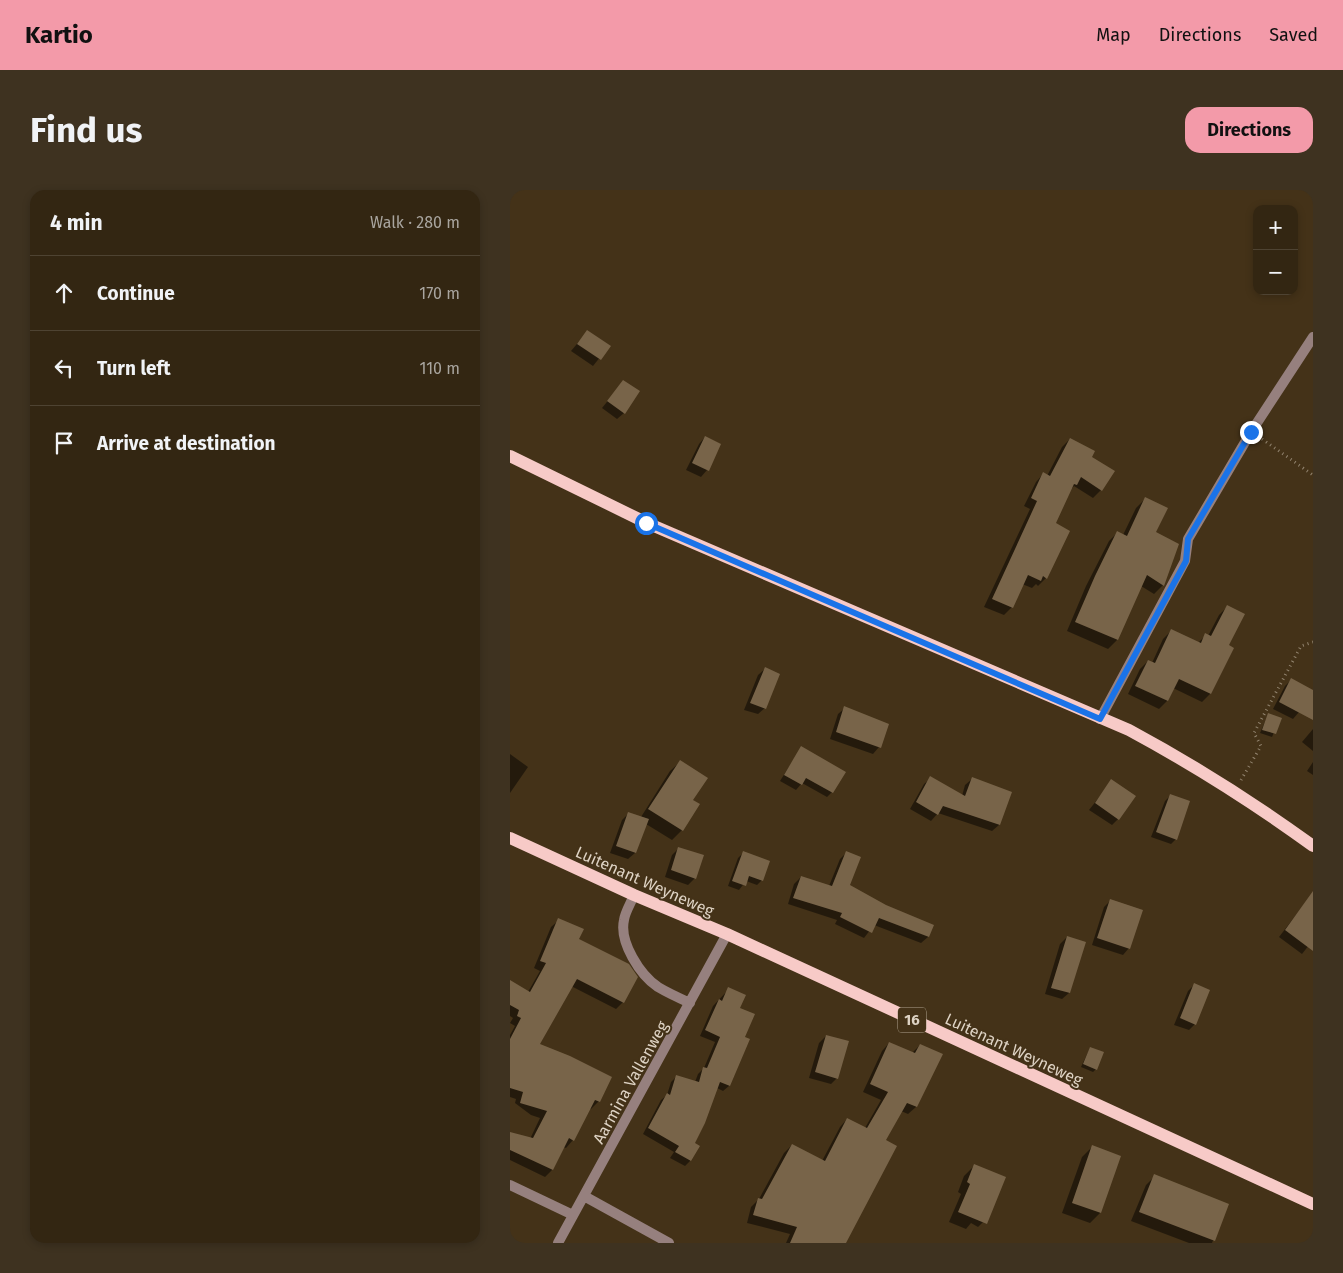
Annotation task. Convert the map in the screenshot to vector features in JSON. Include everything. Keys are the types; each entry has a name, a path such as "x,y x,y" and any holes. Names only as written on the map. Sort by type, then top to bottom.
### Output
{"main road":[{"path":"510,456 646,523 1129,730 1190,763 1235,791 1313,846"},
{"name":"Luitenant Weyneweg","path":"510,838 634,895 727,934 1313,1204"}],"street":[{"path":"1100,719 1186,561 1188,539 1251,432 1313,338"},
{"path":"634,895 624,920 623,937 625,944 656,986 690,1003"},
{"name":"Aarmina Vallenweg","path":"558,1243 727,934"},
{"path":"510,1185 573,1215"},
{"path":"584,1196 670,1243"}],"path":[{"path":"1251,432 1313,475"},
{"path":"1235,791 1261,746 1254,733 1301,646 1313,642"}],"building":[{"path":"587,330 611,346 601,360 577,344"},
{"path":"623,380 640,391 625,414 607,401"},
{"path":"705,436 721,444 709,471 692,463"},
{"path":"1070,438 1095,451 1092,457 1115,471 1102,491 1081,477 1077,485 1074,484 1056,523 1070,531 1047,579 1043,576 1041,581 1028,575 1013,608 992,599 1037,501 1031,498 1043,472 1050,476"},
{"path":"1145,497 1168,508 1156,532 1179,544 1164,586 1147,575 1118,640 1075,622 1117,531 1127,536"},
{"path":"1227,605 1245,614 1229,645 1234,648 1211,694 1179,679 1168,701 1135,686 1148,660 1155,663 1171,629 1201,643 1205,633 1211,636"},
{"path":"765,667 780,674 766,709 750,703"},
{"path":"1291,678 1313,690 1313,720 1279,702"},
{"path":"844,706 889,724 881,748 836,732"},
{"path":"1268,713 1282,718 1276,734 1262,730"},
{"path":"801,746 846,772 833,793 806,778 802,785 784,775"},
{"path":"680,760 708,778 693,800 700,804 683,831 648,809"},
{"path":"930,776 965,796 972,777 1012,792 1000,825 943,806 938,815 916,802"},
{"path":"1111,779 1136,796 1119,820 1095,803"},
{"path":"1170,794 1190,801 1177,840 1156,832"},
{"path":"628,812 649,819 636,853 616,846"},
{"path":"678,847 704,855 696,879 671,870"},
{"path":"743,851 770,861 763,881 749,876 746,886 732,881"},
{"path":"846,851 861,857 850,885 886,905 934,925 929,937 879,918 872,933 840,917 842,913 793,898 801,876 832,886"},
{"path":"1313,891 1313,951 1285,930"},
{"path":"1110,899 1143,910 1130,949 1097,938"},
{"path":"558,918 584,929 579,939 629,964 638,977 624,1003 577,979 540,1044 570,1056 612,1077 600,1102 595,1100 574,1141 569,1138 553,1170 510,1150 510,1132 533,1138 547,1111 520,1103 523,1092 510,1088 510,1039 521,1018 517,1016 519,1010 510,1005 510,980 530,992 546,963 540,961"},
{"path":"1067,936 1086,942 1070,993 1051,988"},
{"path":"1194,983 1210,990 1196,1025 1180,1018"},
{"path":"728,987 746,995 740,1008 755,1014 745,1037 750,1039 730,1086 720,1082 705,1123 695,1143 700,1146 691,1161 675,1152 679,1146 648,1128 667,1093 670,1095 676,1075 699,1082 703,1067 707,1068 720,1037 705,1030 719,999 722,1001"},
{"path":"826,1035 849,1041 838,1079 815,1072"},
{"path":"889,1042 915,1053 920,1044 943,1054 917,1107 907,1103 886,1140 897,1146 846,1243 790,1243 797,1227 753,1215 758,1198 762,1199 792,1144 825,1161 847,1118 867,1128 888,1092 870,1084"},
{"path":"1090,1047 1104,1052 1097,1070 1083,1064"},
{"path":"1092,1145 1121,1156 1101,1213 1072,1203"},
{"path":"974,1164 1006,1177 987,1224 958,1212 970,1184 967,1182"},
{"path":"1154,1174 1229,1204 1215,1241 1139,1212"}],"route":[{"path":"646,523 1100,719 1186,561 1188,539 1251,432"}]}
